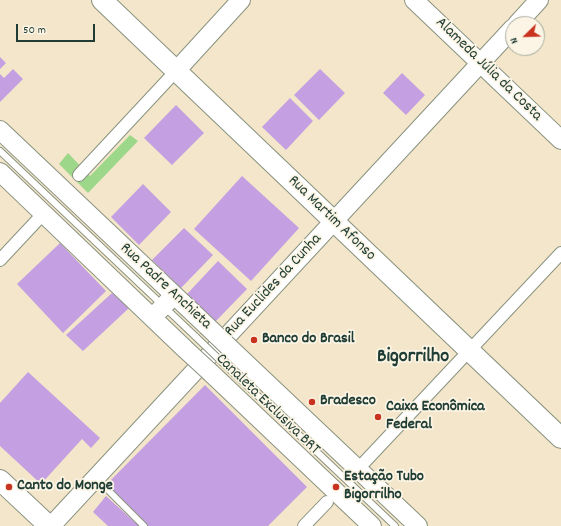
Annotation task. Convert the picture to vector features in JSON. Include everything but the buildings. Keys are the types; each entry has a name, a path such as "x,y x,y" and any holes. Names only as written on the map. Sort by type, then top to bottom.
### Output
{"main road":[{"name":"Rua Martim Afonso","path":"102,0 561,438"},
{"path":"0,480 50,526"}],"street":[{"path":"79,175 241,0"},
{"name":"Alameda Júlia da Costa","path":"414,0 561,140"},
{"path":"524,16 539,0"},
{"name":"Rua Euclides da Cunha","path":"50,526 505,36"},
{"name":"Rua Padre Anchieta","path":"0,130 163,306 221,361 372,526"},
{"name":"Rua Padre Anchieta","path":"0,172 43,214 163,306 221,361 358,469 418,526"},
{"path":"0,260 43,214"},
{"path":"358,469 561,254"},
{"path":"304,526 327,502"}],"lane":[{"path":"0,151 163,306"},
{"name":"Canaleta Exclusiva BRT","path":"221,361 395,526"},
{"path":"96,478 144,526"}],"green space":[{"path":"130,135 138,141 88,193 59,164 68,153 90,176"}],"place":[{"name":"Banco do Brasil","path":"254,340"},
{"name":"Bradesco","path":"312,402"},
{"name":"Caixa Econômica Federal","path":"378,417"},
{"name":"Canto do Monge","path":"9,487"},
{"name":"Estação Tubo Bigorrilho","path":"336,487"}],"district":[{"name":"Bigorrilho","path":"413,358"}]}
